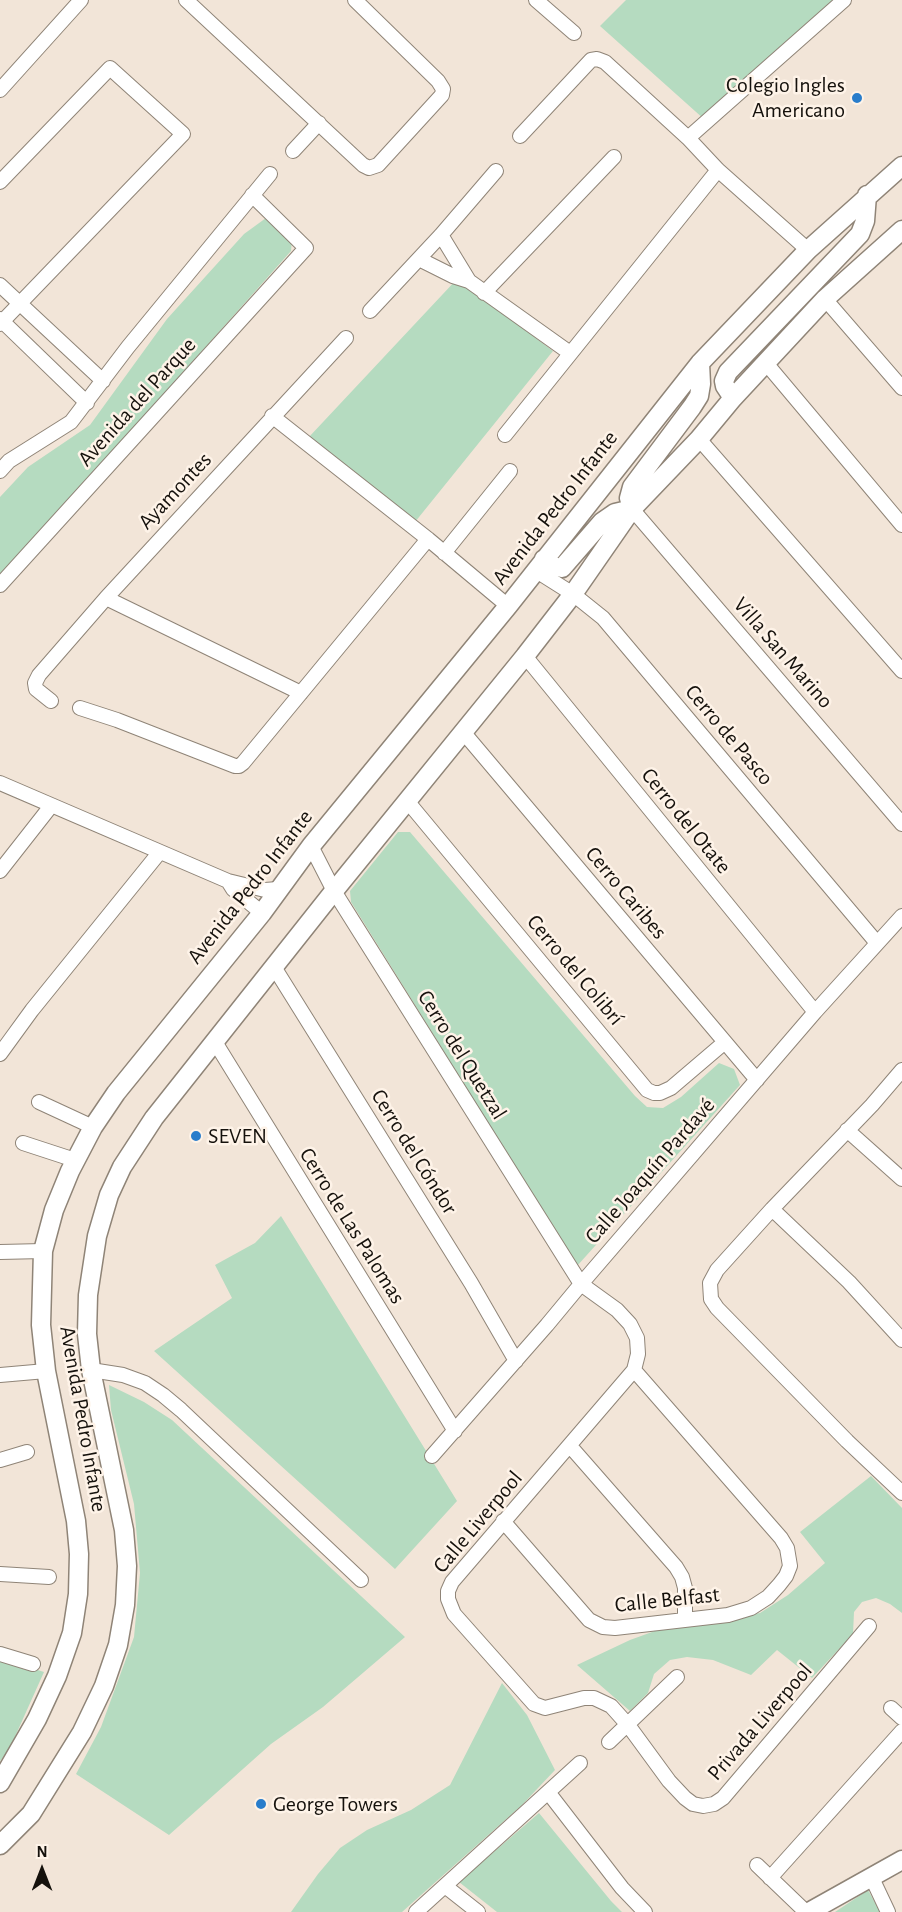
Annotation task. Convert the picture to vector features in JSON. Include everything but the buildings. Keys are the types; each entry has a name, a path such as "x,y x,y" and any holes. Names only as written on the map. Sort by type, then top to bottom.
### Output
{"main road":[{"name":"Avenida Pedro Infante","path":"0,1783 38,1719 57,1676 72,1633 78,1594 79,1554 76,1521 46,1371 41,1325 43,1251 54,1210 75,1160 93,1127 116,1093 262,913 311,846 508,606 700,363 808,250 902,165"},
{"path":"733,398 724,381 728,372 860,234 866,221 867,195"},
{"name":"Avenida Pedro Infante","path":"0,1845 31,1814 82,1732 104,1686 118,1645 125,1605 127,1566 124,1530 91,1370 87,1334 88,1295 97,1236 109,1195 130,1154 154,1118 214,1042 525,656 573,594 632,509 699,439 765,362 825,299 900,237"},
{"path":"539,565 562,568 602,522 615,513 632,509 629,498 632,487 699,396 700,363"},
{"path":"807,1912 902,1860"}],"street":[{"path":"0,90 81,0"},
{"path":"186,0 363,165 369,168 378,165 442,95 443,89 438,81 355,0"},
{"path":"536,0 574,33"},
{"path":"688,138 844,0"},
{"path":"520,136 591,60 597,59 605,62 688,138 718,170 808,250"},
{"path":"0,183 110,68 183,134 1,321 87,403"},
{"path":"293,151 319,123"},
{"path":"484,293 614,157"},
{"path":"505,435 718,170"},
{"path":"370,311 441,235 496,171"},
{"name":"Avenida del Parque","path":"0,471 9,461 71,422 270,174"},
{"name":"Avenida del Parque","path":"0,585 306,248 252,195"},
{"path":"441,235 469,281 570,353"},
{"path":"419,259 453,276 469,281"},
{"path":"0,285 103,381"},
{"path":"825,299 902,388"},
{"name":"Ayamontes","path":"51,701 36,689 35,683 39,675 106,598 346,338"},
{"path":"765,362 902,525"},
{"path":"272,417 428,539 508,606"},
{"path":"699,439 902,671"},
{"path":"444,553 510,471"},
{"name":"Villa San Marino","path":"632,509 902,824"},
{"path":"80,708 117,720 227,764 235,766 243,764 428,539"},
{"name":"Cerro de Pasco","path":"539,565 603,618 877,943"},
{"path":"106,598 301,693"},
{"name":"Cerro del Otate","path":"525,656 815,1012"},
{"name":"Cerro Caribes","path":"464,733 757,1080"},
{"path":"0,783 228,881 265,890 278,889"},
{"name":"Cerro del Colibrí","path":"408,802 647,1090 654,1094 671,1088 725,1042"},
{"path":"0,871 51,806"},
{"name":"Cerro del Quetzal","path":"311,846 334,891 581,1284"},
{"path":"0,1054 32,1010 159,853"},
{"path":"228,881 233,889 262,913"},
{"name":"Calle Joaquín Pardavé","path":"432,1456 815,1012 902,916"},
{"name":"Cerro del Cóndor","path":"274,967 471,1283 516,1361"},
{"name":"Cerro de Las Palomas","path":"214,1042 455,1431"},
{"path":"902,1070 717,1270 710,1283 711,1299 717,1308 847,1442 902,1493"},
{"path":"39,1102 93,1127"},
{"path":"847,1130 902,1179"},
{"path":"23,1143 75,1160"},
{"path":"772,1209 849,1282 902,1340"},
{"path":"0,1252 43,1251"},
{"path":"581,1284 617,1310 630,1324 637,1338 638,1354 634,1370"},
{"path":"91,1370 145,1383 163,1395 361,1580"},
{"name":"Calle Liverpool","path":"628,1725 611,1706 594,1698 584,1698 545,1708 534,1704 454,1614 448,1599 448,1591 452,1582 503,1521 634,1370"},
{"name":"Calle Belfast","path":"503,1521 589,1620 603,1627 615,1628 728,1615 751,1608 768,1597 779,1585 790,1566 788,1548 634,1370"},
{"path":"0,1375 46,1371"},
{"path":"570,1446 676,1567 685,1588 685,1619"},
{"path":"0,1461 27,1452"},
{"path":"0,1574 49,1577"},
{"name":"Privada Liverpool","path":"628,1725 684,1798 693,1804 703,1806 714,1804 723,1798 869,1626"},
{"path":"0,1654 33,1664"},
{"path":"609,1742 677,1677"},
{"path":"891,1708 902,1718"},
{"path":"770,1878 902,1731"},
{"path":"416,1912 580,1763"},
{"path":"548,1792 622,1888 645,1912"},
{"path":"757,1865 807,1912"},
{"path":"871,1876 888,1912"},
{"path":"445,1886 477,1912"}],"green space":[{"path":"626,0 833,0 705,120 600,26"},
{"path":"266,218 292,239 291,251 0,578 0,497 28,467 90,425 167,319 244,234"},
{"path":"457,279 553,351 415,522 309,437"},
{"path":"398,832 410,832 635,1096 647,1107 663,1108 681,1097 719,1063 734,1069 740,1085 577,1266 351,902 350,891"},
{"path":"281,1216 457,1501 395,1569 154,1351 232,1298 215,1265 255,1243"},
{"path":"109,1385 144,1402 172,1420 405,1637 323,1707 271,1744 169,1835 76,1774 101,1727 134,1637 140,1573 134,1504 111,1410"},
{"path":"871,1476 902,1508 902,1613 876,1598 862,1602 854,1612 853,1634 812,1678 777,1650 751,1675 713,1660 687,1657 670,1660 654,1674 648,1693 630,1711 577,1665 630,1640 663,1628 760,1613 788,1595 825,1563 800,1532"},
{"path":"0,1658 44,1672 9,1750 0,1761"},
{"path":"502,1683 527,1715 555,1770 522,1805 402,1912 291,1912 340,1848 367,1830 411,1810 450,1785"},
{"path":"539,1813 622,1912 497,1912 459,1882"},
{"path":"868,1890 880,1912 835,1912"}],"place":[{"name":"Colegio Ingles Americano","path":"857,98"},
{"name":"SEVEN","path":"196,1136"},
{"name":"George Towers","path":"261,1804"}]}
